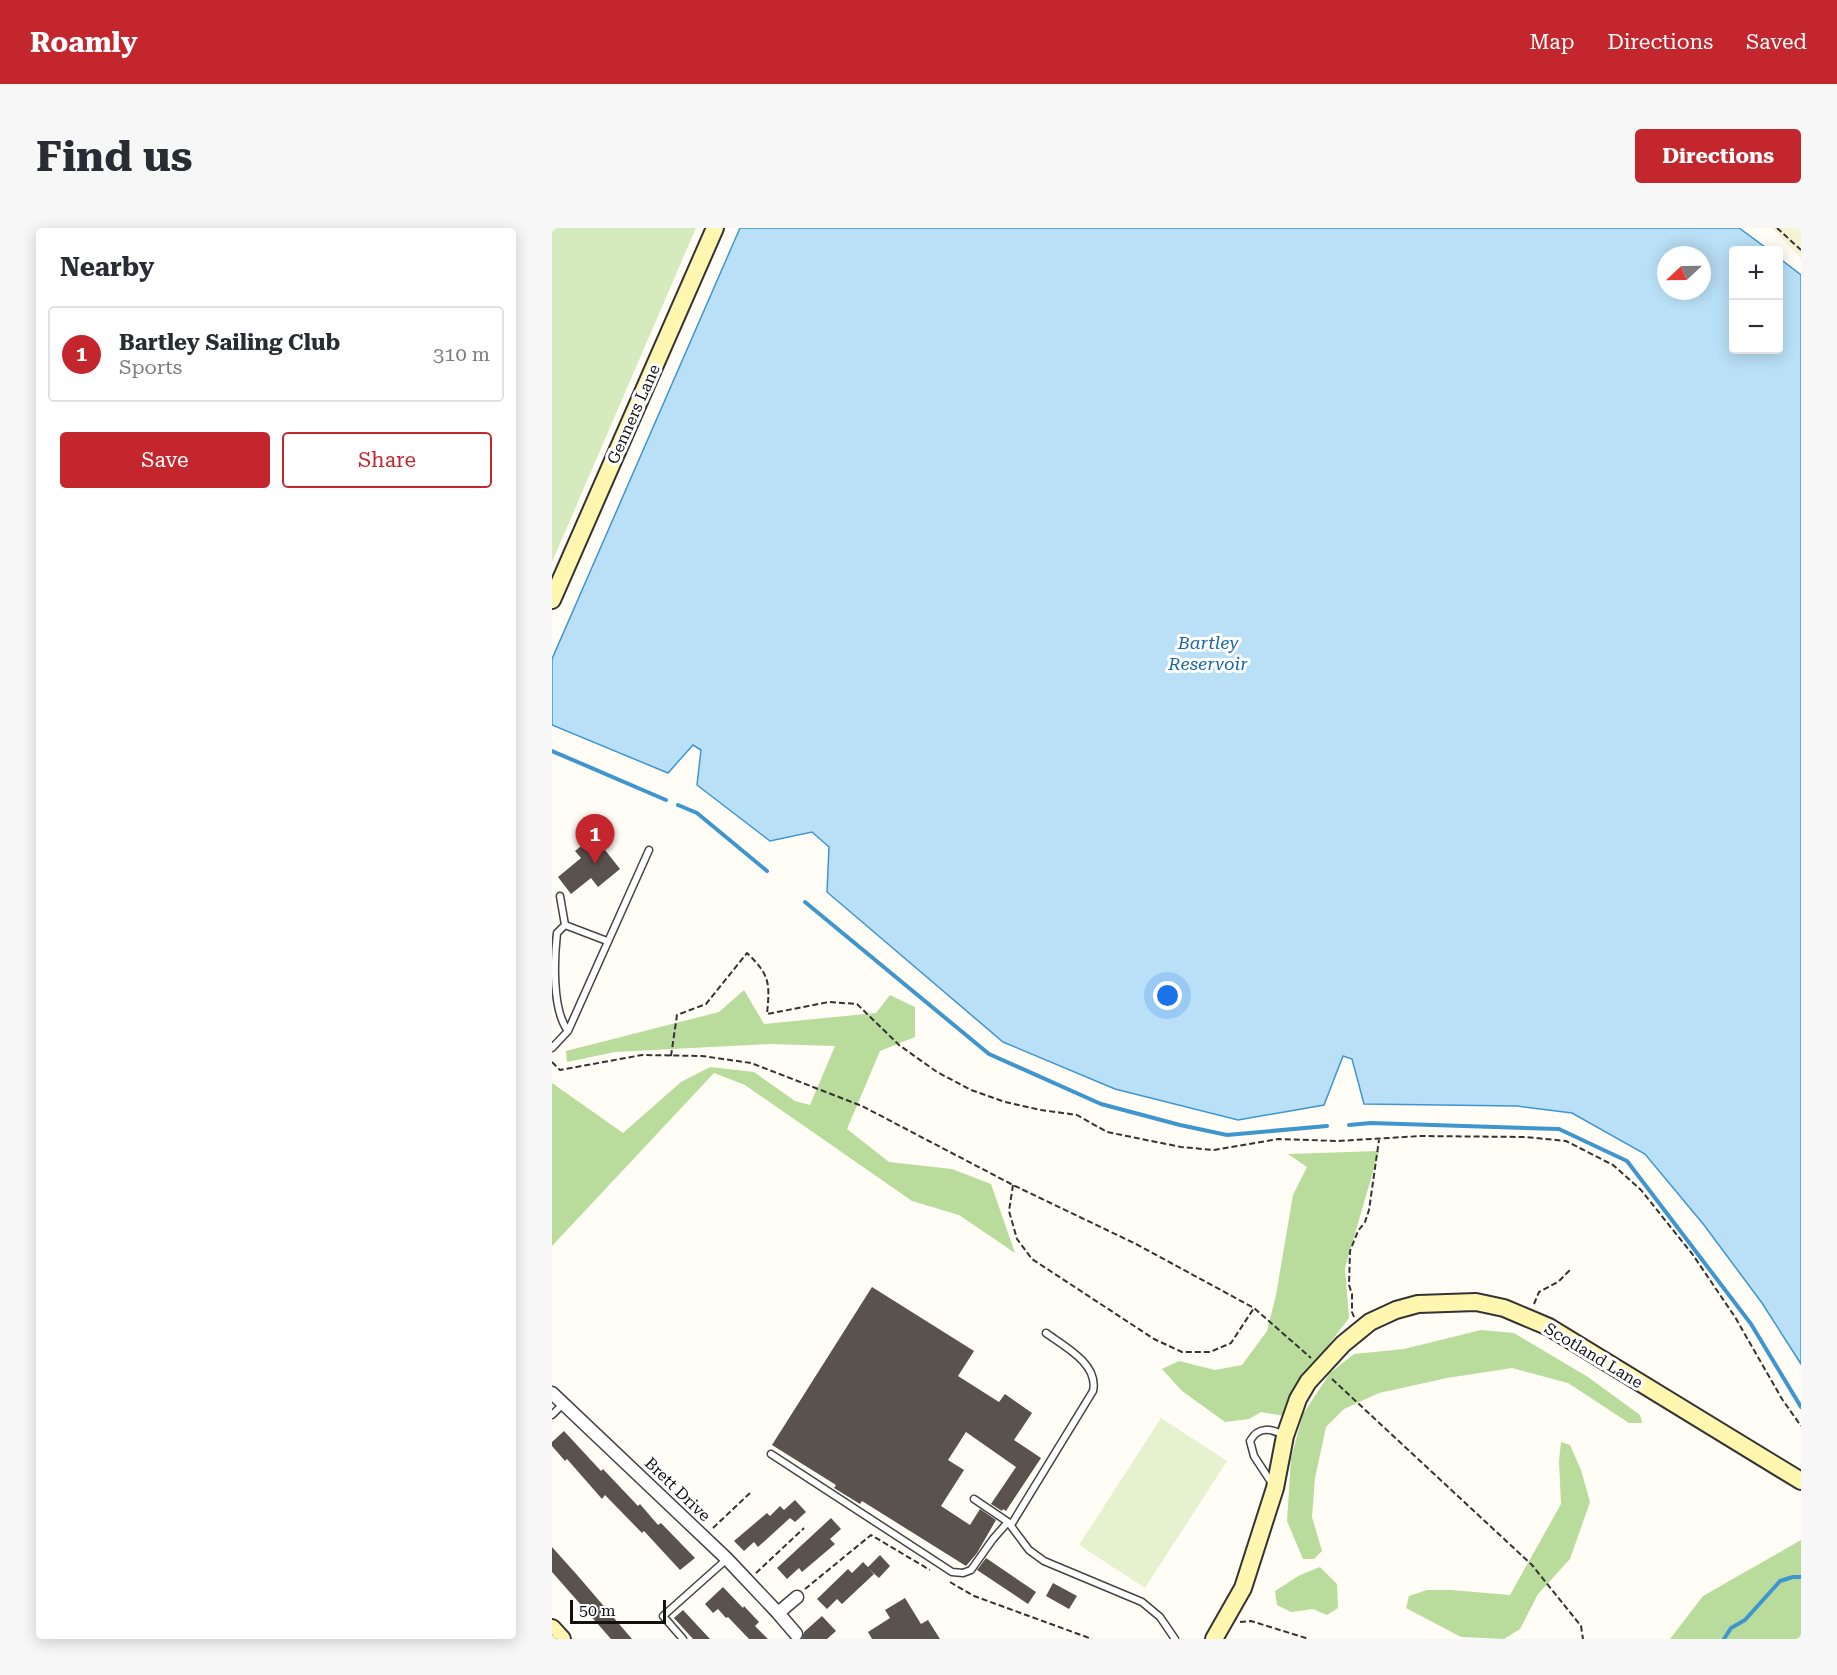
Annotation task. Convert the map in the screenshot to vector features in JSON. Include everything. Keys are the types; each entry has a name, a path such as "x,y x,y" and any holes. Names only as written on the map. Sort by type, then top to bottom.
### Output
{"street":[{"name":"Genners Lane","path":"552,600 715,228"},
{"name":"Scotland Lane","path":"1214,1639 1243,1588 1275,1488 1286,1436 1298,1400 1308,1382 1320,1368 1360,1330 1370,1322 1396,1310 1427,1303 1476,1302 1504,1308 1549,1326 1801,1481"},
{"name":"Brett Drive","path":"552,1393 727,1559 796,1634"},
{"path":"778,1613 797,1597"},
{"path":"552,1628 562,1639"}],"lane":[{"path":"552,1048 568,1031 649,850"},
{"path":"560,896 564,925 557,933 555,1002 560,1023 568,1031"},
{"path":"564,925 607,941"},
{"path":"771,1454 952,1572 963,1574 971,1570 993,1539 1010,1524 1093,1390 1095,1383 1093,1375 1087,1366 1074,1353 1046,1333"},
{"path":"552,1415 564,1404"},
{"path":"1275,1488 1254,1456 1250,1441 1254,1434 1264,1429 1286,1436"},
{"path":"974,1499 1010,1524 1029,1550 1044,1561 1142,1602 1160,1617 1175,1639"},
{"path":"683,1639 663,1616 727,1559"}],"path":[{"path":"1777,228 1801,250"},
{"path":"671,1056 677,1015 706,1004 747,953 763,968 770,989 766,1014 829,1002 857,1004 899,1045 937,1072 971,1090 1005,1102 1077,1115 1107,1132 1181,1147 1214,1150 1278,1139 1338,1141 1421,1136 1526,1137 1566,1141 1613,1165 1641,1190 1693,1255 1735,1317 1782,1399 1801,1426"},
{"path":"552,1062 560,1070 642,1055 702,1056 751,1063 862,1106 1013,1185 1136,1244 1254,1308 1286,1334 1532,1564 1581,1626 1583,1639"},
{"path":"1360,1330 1352,1312 1348,1266 1350,1251 1369,1210 1380,1139"},
{"path":"1013,1185 1010,1211 1017,1239 1032,1259 1154,1339 1182,1352 1210,1352 1231,1343 1254,1308"},
{"path":"1529,1318 1539,1292 1558,1282 1570,1270"},
{"path":"704,1537 750,1493"},
{"path":"747,1581 804,1527"},
{"path":"797,1597 871,1535 936,1574"},
{"path":"946,1580 974,1596 1092,1639"},
{"path":"1234,1627 1242,1621 1251,1621 1309,1639"},
{"path":"1293,1639 1294,1634"}],"shaded area":[{"path":"1772,228 1801,228 1801,259"}],"green space":[{"path":"552,228 696,228 552,562"},
{"path":"744,990 764,1024 876,1013 890,995 915,1007 915,1037 880,1051 847,1129 889,1162 952,1169 991,1184 1015,1253 959,1215 912,1201 745,1085 714,1073 552,1246 552,1083 623,1133 681,1082 710,1067 754,1072 795,1101 810,1105 835,1046 771,1044 615,1052 567,1062 566,1051 719,1012"},
{"path":"1379,1151 1345,1268 1349,1318 1292,1393 1284,1416 1261,1412 1249,1419 1225,1422 1182,1391 1162,1369 1179,1361 1215,1370 1242,1365 1267,1331 1276,1295 1293,1195 1307,1167 1288,1154"},
{"path":"1481,1330 1514,1333 1588,1377 1640,1415 1642,1423 1629,1423 1568,1383 1512,1368 1447,1378 1379,1393 1344,1409 1326,1427 1315,1478 1312,1517 1322,1551 1314,1559 1303,1559 1287,1521 1291,1458 1303,1414 1330,1373 1354,1354 1404,1349"},
{"path":"1161,1418 1227,1461 1145,1588 1079,1545"},
{"path":"1561,1442 1570,1445 1581,1470 1590,1502 1570,1559 1538,1594 1520,1629 1504,1639 1461,1637 1406,1608 1409,1596 1427,1590 1510,1595 1561,1504 1559,1461"},
{"path":"1801,1540 1801,1639 1670,1639 1703,1596"},
{"path":"1320,1567 1337,1584 1338,1608 1327,1615 1313,1609 1291,1612 1277,1605 1275,1591 1300,1575"}],"water":[{"name":"Bartley Reservoir","path":"740,228 1739,228 1764,246 1729,246 1729,354 1783,354 1783,261 1801,275 1801,1364 1762,1303 1704,1225 1645,1154 1572,1113 1517,1106 1364,1104 1352,1059 1343,1056 1324,1105 1238,1120 1115,1089 1003,1042 827,892 829,847 812,832 770,841 697,785 701,750 693,745 668,773 552,725 552,659"}],"building":[{"path":"594,836 620,869 598,887 591,878 571,894 558,877 581,858 575,851"},
{"path":"872,1287 974,1351 958,1376 999,1402 1005,1394 1032,1413 1014,1440 1041,1458 1006,1511 991,1504 1016,1467 966,1432 948,1460 964,1470 941,1506 970,1525 980,1509 996,1520 977,1553 966,1566 862,1501 860,1504 834,1488 836,1485 772,1445"},
{"path":"564,1431 601,1471 603,1469 638,1506 640,1504 658,1525 661,1523 695,1558 680,1570 644,1531 642,1533 605,1495 602,1499 567,1459 565,1461 552,1446 552,1442"},
{"path":"795,1500 806,1512 795,1522 790,1518 758,1547 754,1542 744,1551 734,1541 767,1513 770,1516 780,1506 784,1510"},
{"path":"831,1518 841,1529 830,1539 835,1544 802,1572 799,1568 787,1579 777,1568"},
{"path":"552,1547 632,1639 611,1639 552,1572"},
{"path":"880,1555 890,1566 879,1578 868,1568 874,1574 842,1604 837,1599 827,1609 817,1599 848,1569 852,1573 863,1562 868,1567"},
{"path":"986,1558 1036,1592 1028,1604 977,1570"},
{"path":"1053,1583 1077,1596 1069,1609 1046,1596"},
{"path":"723,1587 759,1622 755,1626 768,1639 749,1639 718,1609 713,1613 705,1604"},
{"path":"905,1598 921,1624 928,1620 940,1639 872,1639 868,1632 890,1618 885,1610"},
{"path":"683,1610 710,1639 693,1639 674,1618"},
{"path":"822,1616 836,1631 827,1639 802,1639 804,1632"}],"waterway":[{"path":"552,751 666,800"},
{"path":"678,805 697,813 767,871"},
{"path":"805,902 989,1054 1101,1104 1227,1135 1327,1126"},
{"path":"1349,1125 1371,1123 1559,1129 1627,1161 1751,1324 1801,1407"},
{"path":"1724,1639 1731,1628 1745,1620 1780,1581 1801,1577"}],"place":[{"name":"Bartley Sailing Club","path":"595,864"}]}
